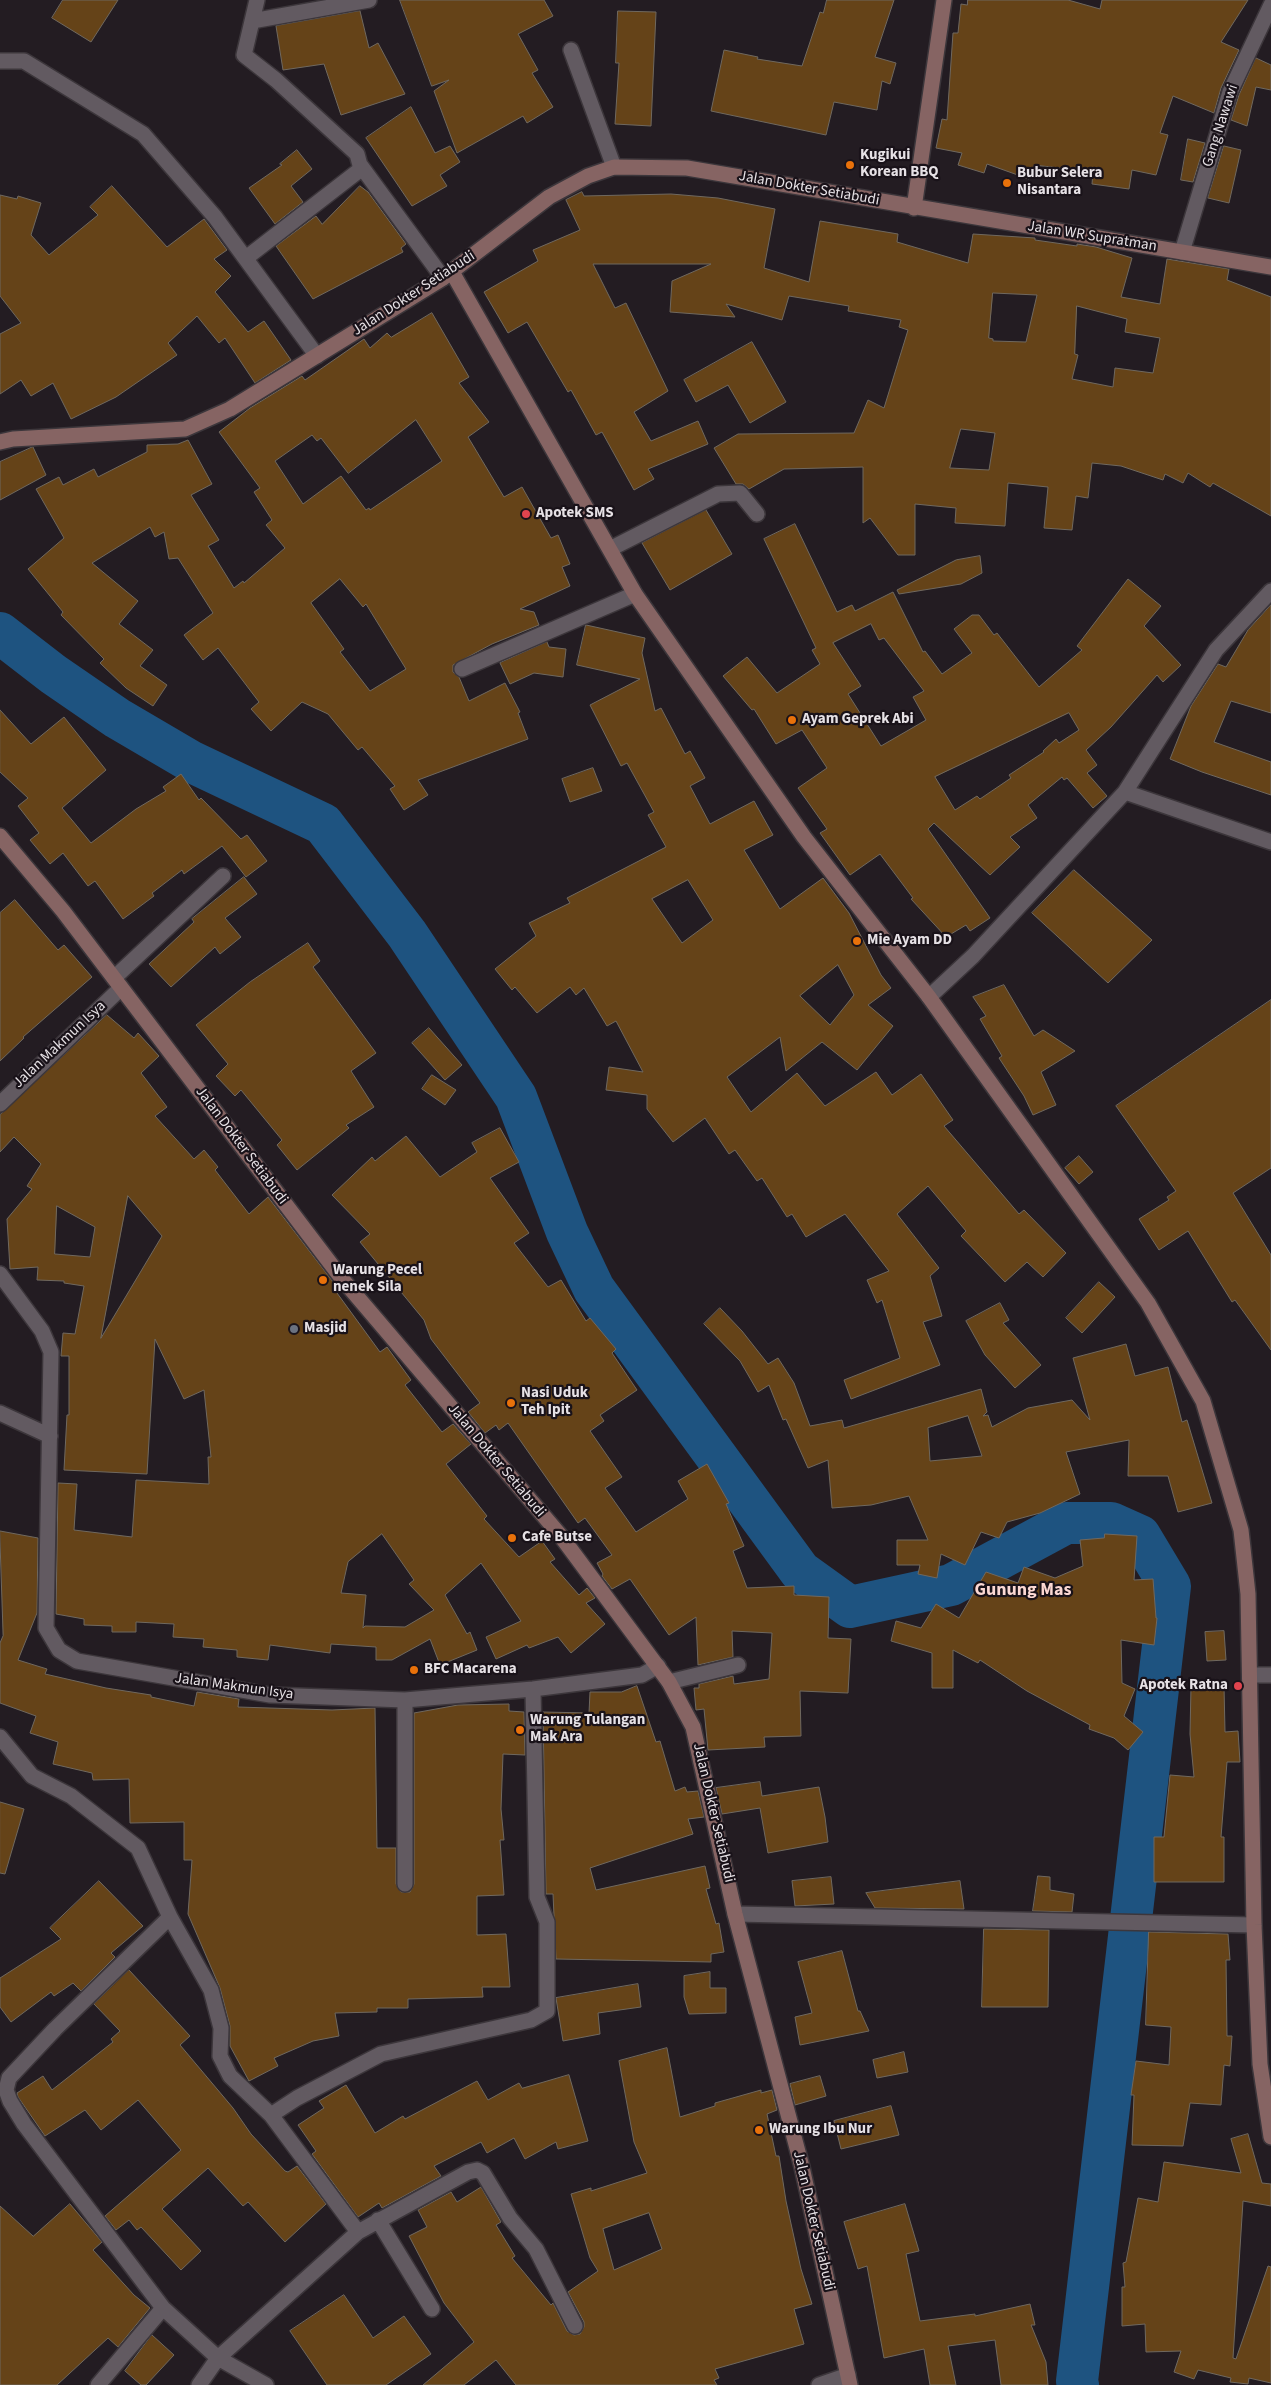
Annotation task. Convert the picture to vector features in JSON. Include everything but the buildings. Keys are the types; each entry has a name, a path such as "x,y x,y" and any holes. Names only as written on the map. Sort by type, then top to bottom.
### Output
{"street":[{"path":"257,0 244,55 276,80 357,154 362,166 448,275 610,549 634,594 804,837 929,997 1148,1303 1203,1401 1241,1530 1248,1594 1254,1925 1271,2137"},
{"path":"252,21 369,0"},
{"path":"914,208 944,0"},
{"name":"Gang Nawawi","path":"1182,252 1230,92 1271,5"},
{"path":"571,50 614,167"},
{"path":"0,61 24,61 143,134 215,217 317,356"},
{"path":"246,258 361,171 362,166"},
{"name":"Jalan Dokter Setiabudi","path":"0,442 14,439 185,429 230,409 448,275 549,197 588,176 614,167 687,168 914,208"},
{"name":"Jalan WR Supratman","path":"914,208 1271,267"},
{"path":"610,549 718,494 740,493 757,514"},
{"path":"929,997 973,956 1125,792 1216,650 1271,591"},
{"path":"462,668 634,594"},
{"path":"1125,792 1271,842"},
{"name":"Jalan Dokter Setiabudi","path":"0,836 63,911 343,1280 560,1535 669,1682 693,1727 735,1914 802,2167 849,2380"},
{"name":"Jalan Makmun Isya","path":"0,1104 223,876"},
{"name":"Jalan Makmun Isya","path":"0,1274 42,1331 51,1352 46,1628 59,1650 77,1661 270,1695 405,1700 533,1689 642,1676 658,1666"},
{"path":"0,1413 50,1436"},
{"path":"669,1682 738,1665"},
{"path":"1250,1676 1271,1675"},
{"path":"271,2116 297,2098 381,2054 531,2020 547,2011 547,1922 537,1897 533,1689"},
{"path":"405,1700 405,1884"},
{"path":"0,1737 32,1776 71,1796 138,1848 170,1917 211,1990 221,2028 220,2056 230,2076 271,2116 358,2232"},
{"path":"735,1914 1254,1925"},
{"path":"170,1917 48,2036 9,2078 6,2090 24,2124 163,2308 218,2358 266,2385"},
{"path":"199,2385 218,2358 358,2232 468,2172 477,2170 484,2173 510,2218 536,2249 575,2326"},
{"path":"378,2220 432,2309"},
{"path":"98,2385 163,2308"},
{"path":"819,2385 849,2380"}],"waterway":[{"path":"0,633 53,674 117,718 192,762 323,824 407,934 516,1097 567,1232 594,1289 800,1571 850,1607 951,1585 1066,1523 1111,1523 1140,1536 1170,1586 1078,2385"}],"place":[{"name":"Kugikui Korean BBQ","path":"850,165"},
{"name":"Bubur Selera Nisantara","path":"1007,183"},
{"name":"Apotek SMS","path":"526,514"},
{"name":"Ayam Geprek Abi","path":"792,720"},
{"name":"Mie Ayam DD","path":"857,941"},
{"name":"Warung Pecel nenek Sila","path":"323,1280"},
{"name":"Masjid","path":"294,1329"},
{"name":"Nasi Uduk Teh Ipit","path":"511,1403"},
{"name":"Cafe Butse","path":"512,1538"},
{"name":"BFC Macarena","path":"414,1670"},
{"name":"Apotek Ratna","path":"1238,1686"},
{"name":"Warung Tulangan Mak Ara","path":"520,1730"},
{"name":"Warung Ibu Nur","path":"759,2130"}],"district":[{"name":"Gunung Mas","path":"1023,1591"}]}
